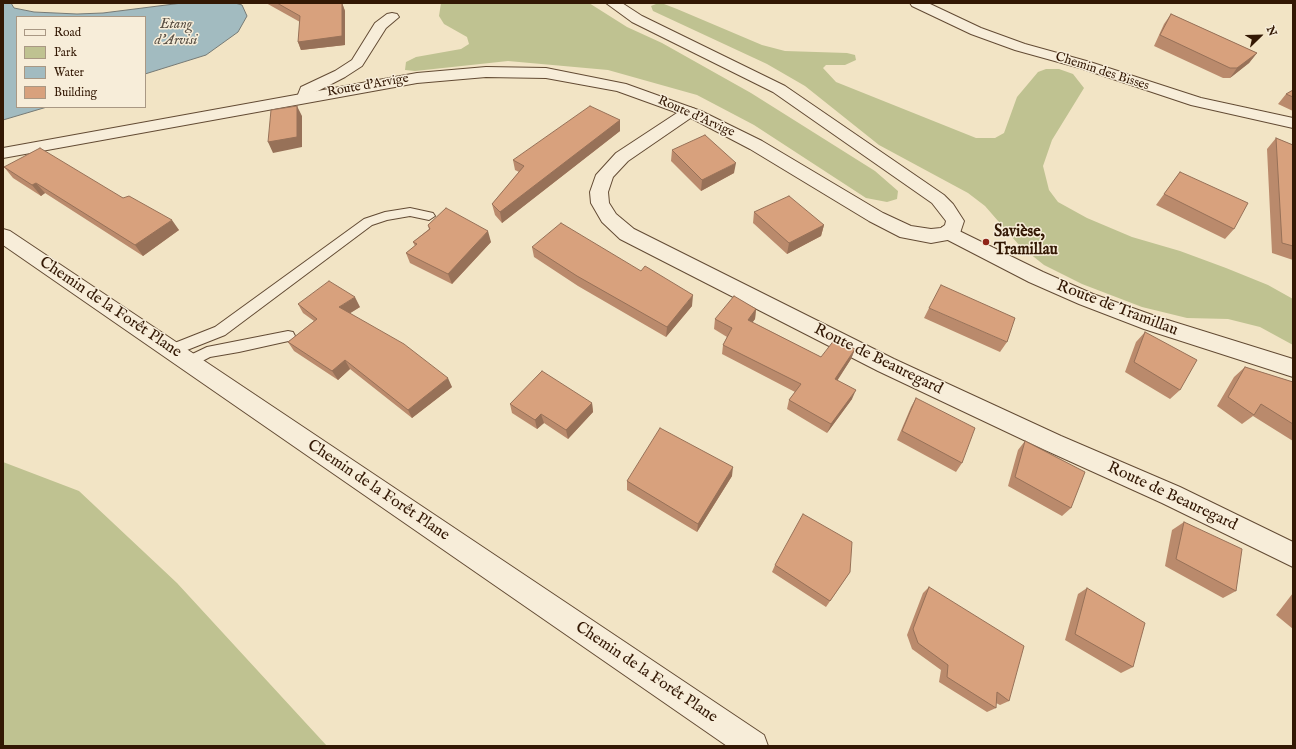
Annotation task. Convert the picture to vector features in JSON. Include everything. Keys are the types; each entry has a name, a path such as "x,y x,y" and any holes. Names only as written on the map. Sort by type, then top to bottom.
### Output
{"street":[{"path":"613,3 637,19 779,89 808,108 938,199 947,208 955,222 955,225 949,232"},
{"name":"Chemin des Bisses","path":"917,3 976,31 1020,47 1085,65 1198,102 1293,123"},
{"path":"304,97 307,90 340,74 357,63 380,26 392,17"},
{"name":"Route d'Arvige","path":"3,153 390,82 442,75 486,72 546,73 606,83 659,100 689,112 785,161 893,226 919,235 931,236 949,232"},
{"name":"Route de Beauregard","path":"689,112 622,157 605,175 599,192 600,203 612,222 627,234 886,365 1053,443 1171,495 1293,555"},
{"name":"Route de Tramillau","path":"949,232 1036,277 1086,300 1151,323 1293,368"},
{"name":"Chemin de la Forêt Plane","path":"3,236 753,746"}],"lane":[{"path":"180,356 220,331 368,222 385,216 410,212 429,216"},
{"path":"180,356 239,347 288,336"}],"green space":[{"path":"441,3 589,3 627,27 662,43 751,93 875,171 898,191 897,199 887,202 866,198 754,125 697,95 608,70 508,61 415,71 405,70 406,62 416,57 461,49 469,44 467,37 444,24 439,16"},
{"path":"656,4 664,4 762,45 785,51 847,53 855,55 856,60 845,65 826,65 823,68 836,82 976,138 995,138 1004,133 1017,97 1038,72 1046,69 1059,69 1073,74 1084,88 1052,140 1043,166 1049,190 1058,202 1087,218 1132,237 1180,251 1226,268 1268,285 1293,299 1293,345 1260,327 1228,319 1187,318 1142,307 1082,284 1044,265 1019,245 985,206 968,193 879,145 805,86 767,64 653,11 651,6"},
{"path":"3,462 79,491 177,583 327,746 3,746"}],"water":[{"name":"Etang d'Arvisi","path":"3,3 11,3 14,8 34,12 77,14 103,13 182,3 235,3 242,5 247,16 238,32 206,55 146,74 146,16 16,16 16,108 44,108 3,120"}],"building":[{"path":"277,3 342,3 342,36 298,42 300,16"},
{"path":"1171,14 1257,53 1237,68 1230,68 1160,35"},
{"path":"1293,90 1293,97 1286,94"},
{"path":"297,106 297,137 268,142 271,110"},
{"path":"590,106 620,120 500,212 492,204 524,166 513,160"},
{"path":"705,135 736,163 702,180 672,150"},
{"path":"1276,138 1293,145 1293,246 1282,243"},
{"path":"40,148 123,198 129,196 172,220 135,245 36,183 32,185 4,167"},
{"path":"1180,172 1248,203 1234,229 1164,194"},
{"path":"789,196 824,225 789,243 754,212"},
{"path":"446,208 488,231 448,274 406,253 417,244 413,242 430,229 428,225"},
{"path":"561,223 641,271 645,266 693,295 667,327 577,276 532,247"},
{"path":"329,281 355,297 339,307 404,344 448,378 408,410 345,360 332,371 288,342 317,319 298,304"},
{"path":"941,285 1015,318 1007,342 929,308"},
{"path":"734,296 756,309 748,320 821,357 835,339 855,349 835,379 856,390 831,424 789,400 801,384 723,345 732,328 715,319"},
{"path":"1145,332 1197,360 1180,390 1134,362"},
{"path":"1245,367 1293,382 1293,424 1261,404 1254,415 1228,397"},
{"path":"542,371 592,403 566,430 541,414 535,420 510,404"},
{"path":"916,398 975,428 962,463 902,431"},
{"path":"660,428 733,467 698,524 627,481"},
{"path":"1025,441 1085,472 1071,508 1015,477"},
{"path":"803,514 852,542 850,572 830,601 775,565"},
{"path":"1184,522 1242,549 1236,591 1176,559"},
{"path":"929,587 1024,646 1009,701 997,692 996,708 947,677 948,665 918,643 913,629"},
{"path":"1087,588 1145,623 1133,667 1075,634"}],"place":[{"name":"Savièse, Tramillau","path":"986,242"}]}
